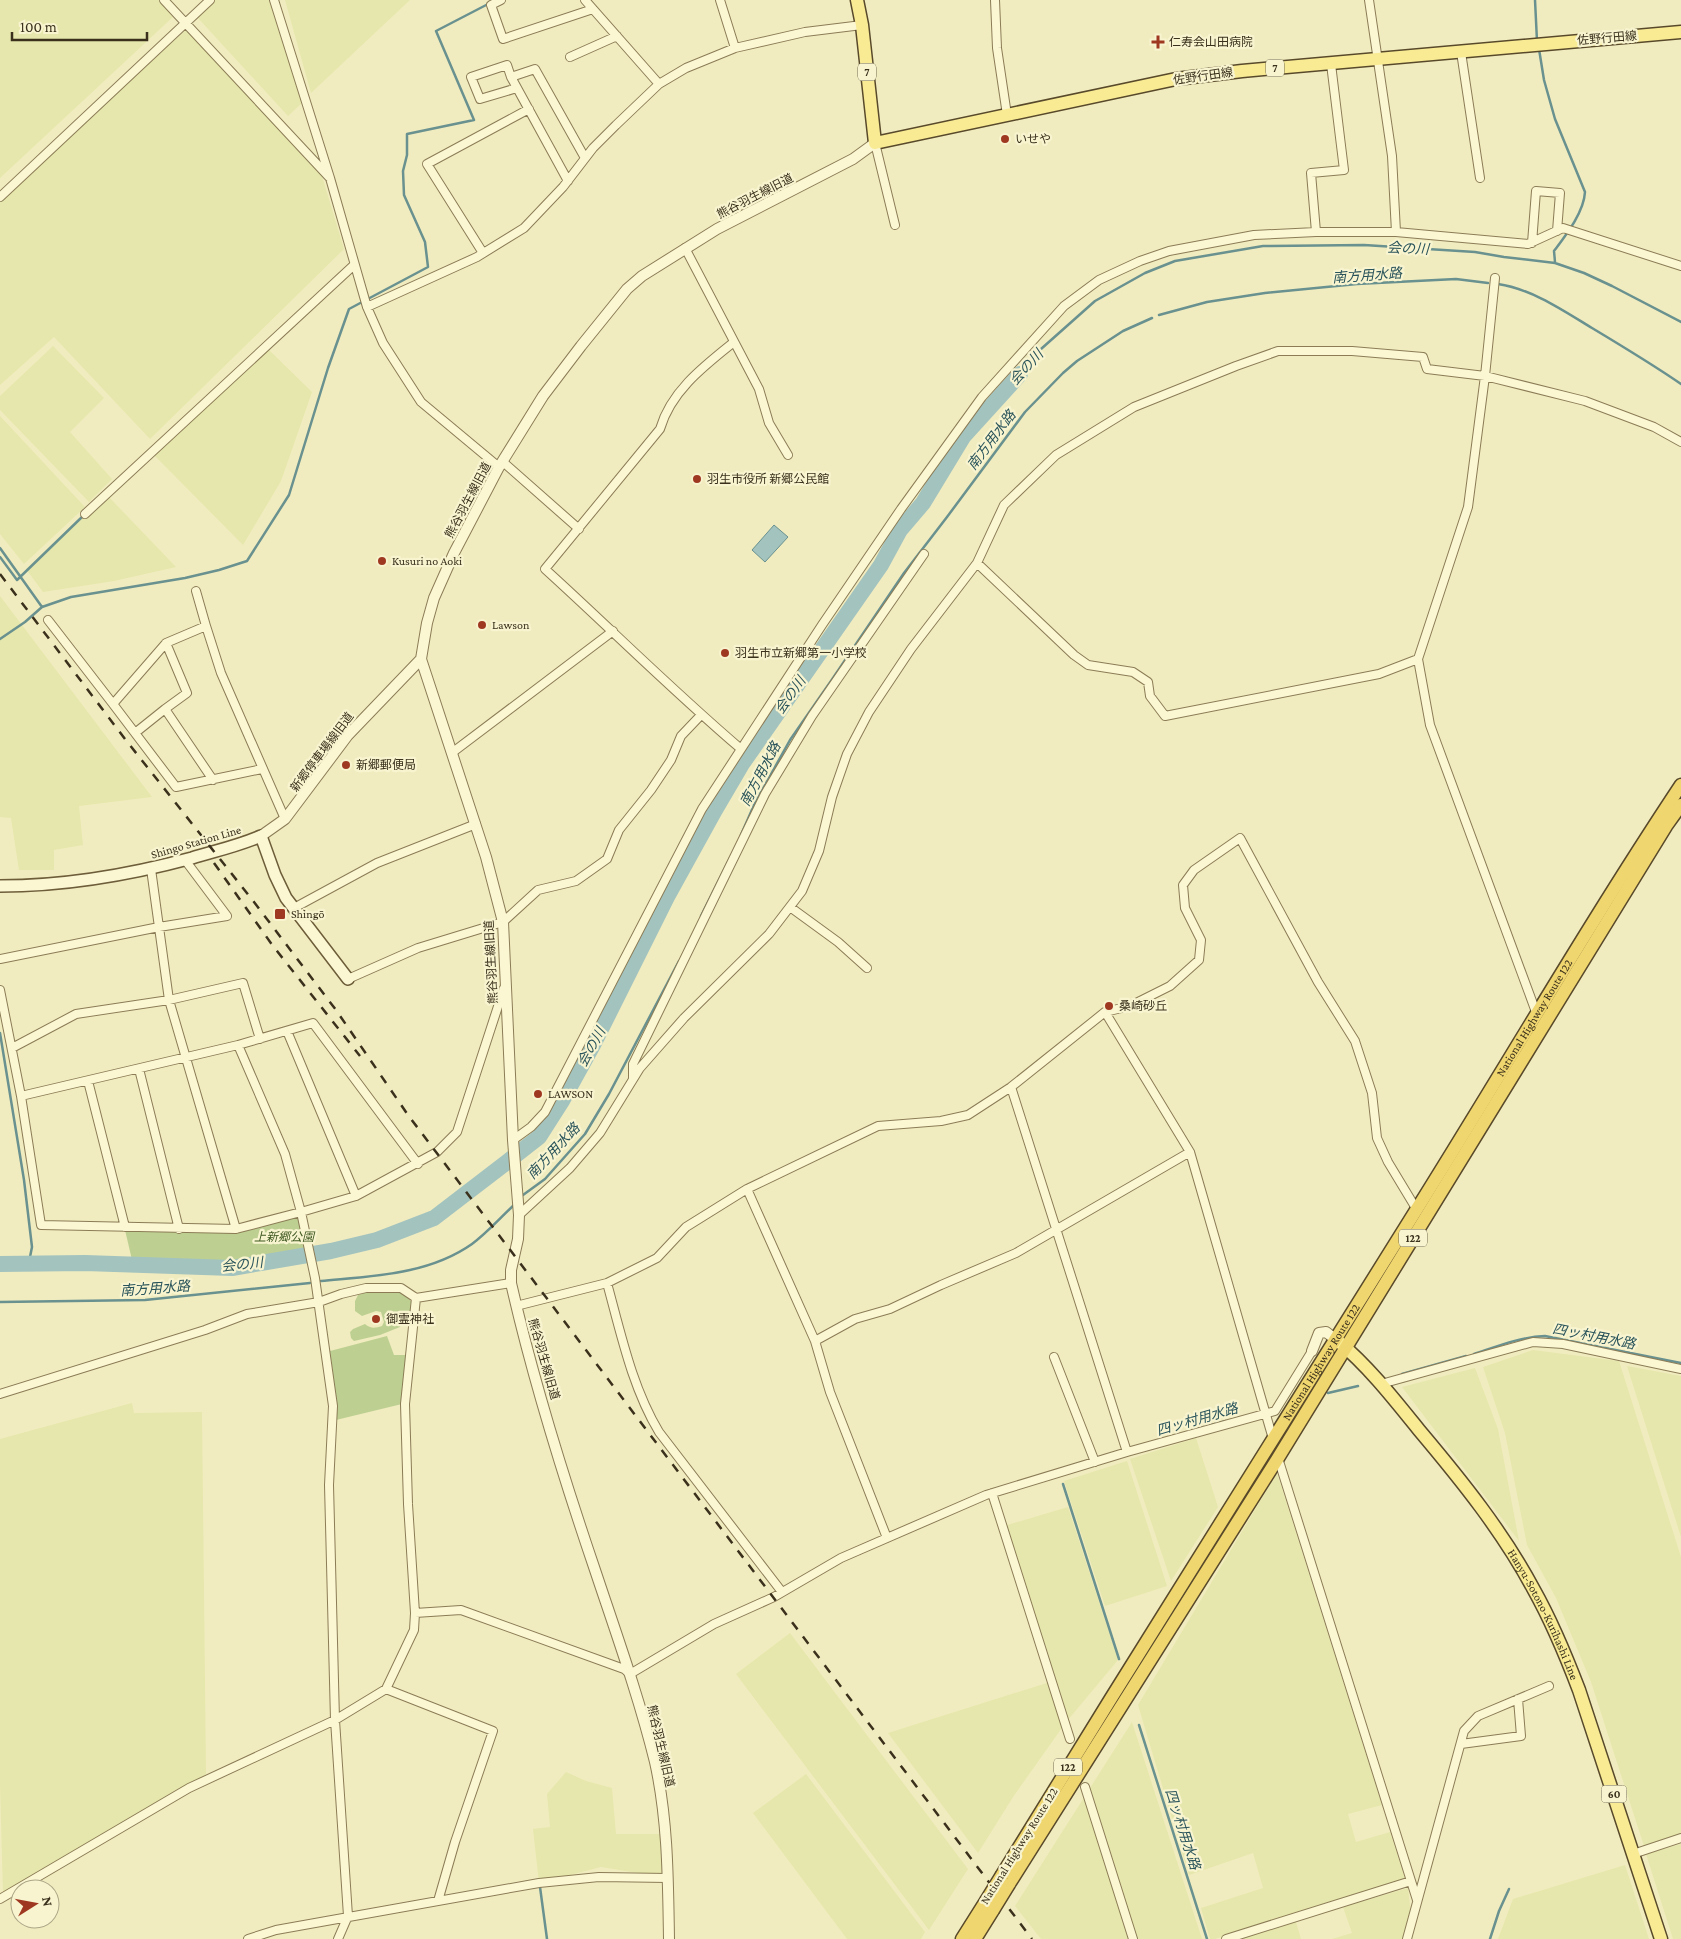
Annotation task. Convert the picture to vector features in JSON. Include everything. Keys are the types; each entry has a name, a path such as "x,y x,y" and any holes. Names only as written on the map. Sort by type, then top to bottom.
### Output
{"highway":[{"name":"National Highway Route 122","path":"962,1939 989,1906 1278,1458 1340,1343 1417,1210 1536,1012 1681,785"},
{"name":"National Highway Route 122","path":"1006,1879 1273,1440 1340,1343 1681,805"},
{"name":"National Highway Route 122","path":"975,1939 989,1906"}],"main road":[{"name":"7","path":"857,0 862,25 875,143"},
{"name":"佐野行田線","path":"875,143 1176,79 1242,71 1681,32"},
{"name":"Shingo Station Line","path":"0,886 55,884 151,869 233,847 261,836 281,888 348,979"},
{"name":"Hanyu-Sotono-Kurihashi Line","path":"1340,1343 1381,1384 1472,1494 1510,1548 1535,1590 1579,1690 1661,1939"}],"street":[{"path":"164,0 330,178"},
{"path":"0,197 210,0"},
{"path":"274,0 330,178 367,307 383,342 421,402 501,464 579,529"},
{"path":"501,0 491,5 503,39 593,9"},
{"path":"585,0 659,84"},
{"path":"720,0 735,48"},
{"path":"995,0 997,48 1007,115"},
{"path":"1369,0 1392,156 1396,232"},
{"path":"367,307 484,253 524,228 568,181 593,148 659,84 686,68 735,48 805,32 862,25"},
{"path":"570,57 617,36"},
{"path":"1461,52 1480,178"},
{"path":"1316,232 1311,173 1344,170 1331,64"},
{"path":"517,88 480,99 471,77 507,65 517,88 568,181"},
{"path":"512,77 535,69 586,158"},
{"path":"484,253 427,164 529,109"},
{"path":"875,143 895,225"},
{"name":"熊谷羽生線旧道","path":"669,1939 668,1878 664,1819 655,1762 630,1674 562,1471 511,1283 518,1239 519,1215 513,1140 503,922 493,880 476,824 421,659 427,623 434,598 454,553 501,464 543,396 627,289 642,276 717,229 853,159 875,143"},
{"path":"1532,243 1536,191 1560,193 1557,231"},
{"path":"513,1140 531,1127 545,1112 702,809 822,625 901,509 976,405 1064,306 1099,280 1140,261 1168,251 1254,235 1316,232 1396,232 1528,244 1562,228 1681,266"},
{"path":"685,248 759,389 769,423 788,455"},
{"path":"86,514 354,265"},
{"path":"1494,278 1485,376 1468,507 1418,658 1430,724 1536,1012"},
{"path":"734,342 694,375 664,413 660,429 545,569 741,749"},
{"path":"519,1215 570,1168 600,1133 640,1068 684,1018 769,934 802,891 819,851 832,797 847,754 869,712 911,649 977,563 1004,506 1056,454 1134,407 1278,351 1352,351 1422,358 1427,369 1485,376 1585,402 1654,427 1681,442"},
{"path":"633,1079 633,1064 765,794 812,716 924,554"},
{"path":"977,563 1088,665 1133,672 1148,682 1150,696 1165,716 1379,674 1418,658"},
{"path":"196,591 221,673 285,819"},
{"path":"48,620 176,787 262,769"},
{"path":"113,704 166,643 206,626"},
{"path":"453,752 613,630"},
{"path":"135,733 187,693 166,643"},
{"name":"新郷停車場線旧道","path":"261,836 285,819 348,735 421,659"},
{"path":"165,710 213,780"},
{"path":"348,979 418,948 503,922 538,890 576,881 607,859 619,830 651,790 671,760 682,736 701,714"},
{"path":"294,908 377,863 476,824"},
{"path":"516,1306 608,1283 657,1258 686,1227 747,1189 878,1126 941,1121 968,1115 1011,1087 1105,1012 1130,1006 1170,986 1199,960 1201,940 1185,908 1183,885 1194,870 1240,838 1318,982 1355,1041 1372,1093 1377,1138 1388,1162 1417,1210"},
{"path":"0,959 159,927 227,916 186,860"},
{"path":"151,869 169,1000 236,1230"},
{"path":"790,907 838,942 867,968"},
{"path":"12,1048 76,1014 169,1000 243,983 260,1039"},
{"path":"0,990 21,1096 41,1225 236,1230 356,1196 437,1152 457,1132 505,985"},
{"path":"1105,1012 1190,1152 1273,1440"},
{"path":"21,1096 238,1045 313,1023 418,1164"},
{"path":"287,1031 356,1196"},
{"path":"238,1045 285,1154 301,1212 312,1258 333,1406 329,1485 335,1720 348,1916 338,1939"},
{"path":"139,1069 178,1229"},
{"path":"88,1081 125,1227"},
{"path":"1011,1087 1127,1452"},
{"path":"815,1341 855,1319 890,1309 941,1284 1016,1253 1190,1152"},
{"path":"747,1189 815,1341 830,1392 887,1538"},
{"path":"0,1394 205,1330 247,1314 319,1302 366,1288 401,1288 416,1298 511,1283"},
{"path":"608,1283 634,1379 650,1417 664,1439 782,1592"},
{"path":"0,1899 189,1788 335,1720 386,1689 414,1630 405,1404 416,1298"},
{"path":"414,1613 461,1610 624,1669 630,1674 714,1624 782,1592 841,1558 992,1493 1127,1452 1275,1412 1312,1351 1318,1332 1326,1332 1340,1343"},
{"path":"1381,1384 1533,1342 1563,1344 1681,1370"},
{"path":"1054,1357 1095,1462"},
{"path":"1278,1458 1417,1900"},
{"path":"992,1493 1070,1739"},
{"path":"1408,1939 1464,1731 1478,1716 1549,1686"},
{"path":"386,1689 493,1731 455,1842 438,1900"},
{"path":"1461,1744 1521,1736 1518,1699"},
{"path":"1085,1786 1133,1939"},
{"path":"1633,1854 1681,1838"},
{"path":"248,1939 276,1930 348,1916 539,1883 599,1877 668,1878"},
{"path":"1226,1939 1411,1881"}],"green space":[{"path":"0,0 159,0 174,16 0,178"},
{"path":"215,0 269,0 302,103 288,116 197,17"},
{"path":"285,0 410,0 311,93"},
{"path":"187,29 319,166 344,249 150,439 54,337 0,385 0,199"},
{"path":"53,346 104,398 70,432 112,479 89,502 0,410 0,396"},
{"path":"267,348 312,392 281,481 243,545 153,454"},
{"path":"0,416 85,507 24,564 0,534"},
{"path":"106,494 176,567 114,581 43,592 26,569"},
{"path":"0,596 152,797 79,806 83,845 54,850 54,870 19,870 11,818 0,817"},
{"name":"上新郷公園","path":"299,1214 309,1250 224,1264 132,1260 125,1230 236,1232"},
{"path":"367,1292 401,1292 411,1301 409,1319 403,1319 400,1327 380,1335 354,1341 351,1338 350,1332 353,1329 365,1324 371,1327 382,1326 384,1322 381,1312 376,1311 362,1316 355,1311 355,1301 358,1295"},
{"path":"387,1336 394,1355 406,1355 402,1404 336,1420 337,1405 330,1351"},
{"path":"1533,1350 1619,1361 1681,1557 1681,1834 1644,1846 1591,1682 1556,1598 1527,1545 1505,1433 1483,1367"},
{"path":"1627,1366 1681,1376 1681,1537"},
{"path":"1475,1368 1498,1429 1519,1541 1402,1387"},
{"path":"132,1403 134,1413 202,1412 206,1774 27,1879 10,1879 10,1889 3,1893 0,1785 0,1439"},
{"path":"1196,1438 1218,1507 1171,1581 1130,1459"},
{"path":"1127,1461 1167,1586 1105,1606 1064,1481"},
{"path":"1277,1473 1382,1805 1348,1814 1356,1842 1390,1832 1405,1879 1210,1939 1201,1908 1263,1888 1253,1853 1189,1875 1138,1705"},
{"path":"1068,1507 1118,1660 1067,1721 1004,1526"},
{"path":"790,1633 968,1869 929,1930 736,1674"},
{"path":"1050,1682 1064,1725 1013,1797 978,1853 888,1733"},
{"path":"1132,1722 1202,1939 1041,1939 1015,1906"},
{"path":"566,1772 586,1781 612,1788 616,1834 665,1834 668,1878 601,1867 539,1883 533,1829 550,1827 547,1794"},
{"path":"806,1774 925,1932 921,1939 847,1939 753,1813"},
{"path":"1681,1844 1681,1939 1673,1939 1646,1854"},
{"path":"1625,1865 1649,1939 1498,1939 1513,1899"},
{"path":"1408,1888 1411,1915 1404,1939 1332,1939 1352,1933 1343,1907"},
{"path":"1295,1919 1301,1939 1236,1939"}],"water":[{"path":"774,525 788,537 765,562 752,550"}],"waterway":[{"path":"1535,0 1537,41"},
{"path":"0,639 25,622 42,607 71,597 185,578 247,561 289,495 328,368 349,309 428,267 425,242 404,195 403,171 407,155 407,134 474,120 436,31 490,3"},
{"path":"1539,49 1544,80 1555,119 1585,192 1578,215 1554,251 1555,262"},
{"name":"会の川","path":"1020,374 1041,349 1095,301 1145,273 1175,261 1263,246 1364,245 1475,252 1555,263 1584,273 1612,286 1681,322"},
{"name":"南方用水路","path":"1159,315 1207,302 1265,293 1357,284 1456,279 1488,283"},
{"name":"南方用水路","path":"1498,284 1523,291 1547,302 1637,355 1681,384"},
{"name":"南方用水路","path":"741,835 754,805 790,740 904,573 1025,412 1077,361 1123,331 1152,318"},
{"name":"会の川","path":"0,1264 85,1263 232,1268 331,1251 377,1240 434,1218 539,1137 562,1101 593,1045 667,897 742,764 881,565 900,530 923,503 963,437 1020,374"},
{"path":"0,557 17,580 83,516"},
{"path":"0,548 42,607"},
{"name":"南方用水路","path":"701,916 730,858"},
{"name":"南方用水路","path":"523,1195 545,1179 585,1134 609,1094 679,961"},
{"path":"0,1033 24,1180 32,1247 29,1262"},
{"name":"南方用水路","path":"321,1281 399,1272 437,1262 472,1244 514,1205"},
{"name":"南方用水路","path":"0,1302 145,1300 310,1283"},
{"name":"四ッ村用水路","path":"1474,1354 1518,1340 1545,1336 1681,1363"},
{"name":"四ッ村用水路","path":"1402,1374 1466,1356"},
{"name":"四ッ村用水路","path":"1328,1393 1358,1386"},
{"name":"四ッ村用水路","path":"1190,1431 1226,1421"},
{"name":"四ッ村用水路","path":"1063,1484 1119,1659"},
{"name":"四ッ村用水路","path":"1139,1725 1207,1939"},
{"path":"540,1887 547,1939"},
{"path":"1490,1939 1499,1911 1509,1889"}],"railway":[{"path":"0,574 125,739 254,902 336,1010 408,1115 1032,1939"},
{"path":"214,863 273,946 360,1056"}],"place":[{"name":"仁寿会山田病院","path":"1158,42"},
{"name":"いせや","path":"1005,139"},
{"name":"羽生市役所 新郷公民館","path":"697,479"},
{"name":"Kusuri no Aoki","path":"382,561"},
{"name":"Lawson","path":"482,625"},
{"name":"羽生市立新郷第一小学校","path":"725,653"},
{"name":"新郷郵便局","path":"346,765"},
{"name":"Shingō","path":"280,914"},
{"name":"桑崎砂丘","path":"1109,1006"},
{"name":"LAWSON","path":"538,1094"},
{"name":"御霊神社","path":"376,1319"}]}
